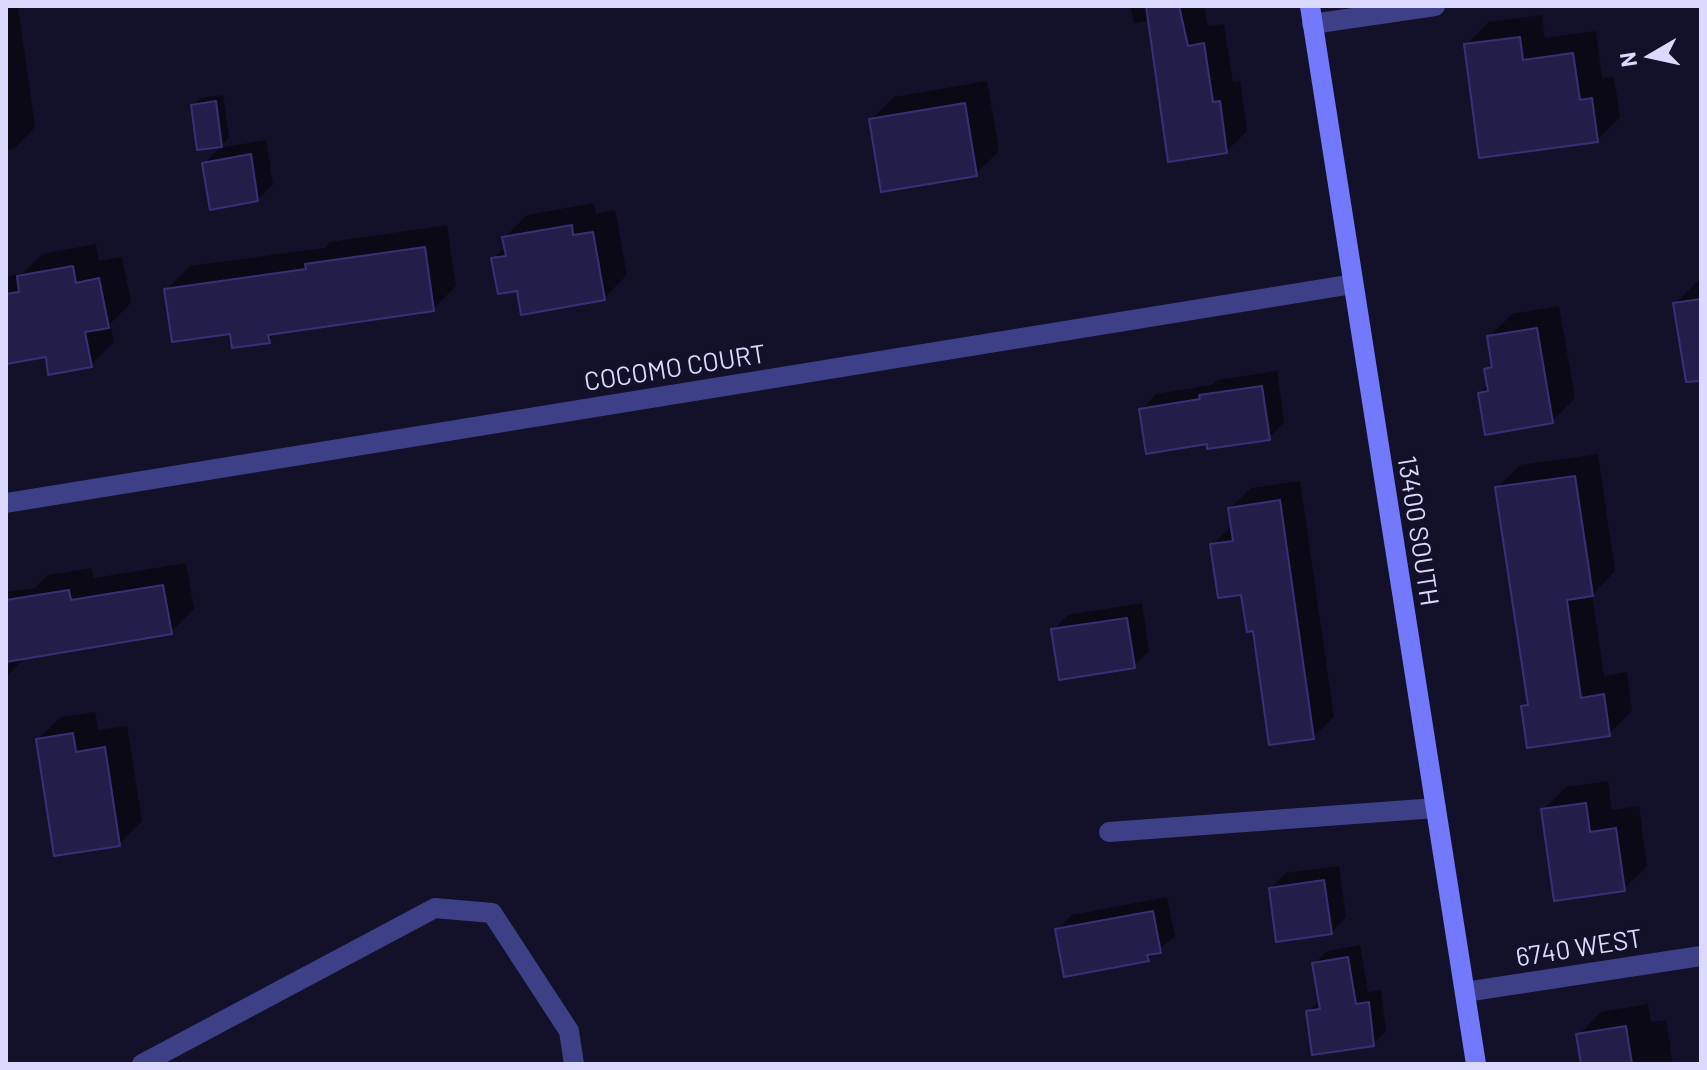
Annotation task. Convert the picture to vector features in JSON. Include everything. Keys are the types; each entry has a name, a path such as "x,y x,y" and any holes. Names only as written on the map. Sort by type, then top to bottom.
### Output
{"street":[{"path":"1311,15 1435,6"},
{"name":"13400 SOUTH","path":"1311,15 1476,1064"},
{"name":"COCOMO COURT","path":"6,503 1353,284"},
{"path":"1109,832 1436,808"},
{"path":"142,1064 435,908 492,913 569,1031 574,1064"},
{"name":"6740 WEST","path":"1465,992 1701,956"}],"building":[{"path":"1146,6 1179,6 1188,46 1204,43 1213,102 1220,101 1227,153 1168,162"},
{"path":"1520,37 1523,60 1573,53 1580,100 1592,98 1598,142 1479,158 1464,44"},
{"path":"216,101 222,147 197,150 191,105"},
{"path":"965,103 977,176 881,192 869,119"},
{"path":"251,154 258,201 210,210 202,163"},
{"path":"572,225 573,235 593,232 605,300 521,315 517,291 498,294 491,258 506,256 502,237"},
{"path":"425,247 434,311 268,335 270,343 232,348 230,334 172,342 164,289 306,269 305,264"},
{"path":"73,266 76,283 99,278 109,328 85,332 92,367 48,375 46,357 6,364 6,294 19,292 17,276"},
{"path":"1701,299 1701,381 1686,382 1673,303"},
{"path":"1537,328 1553,423 1485,435 1478,393 1488,391 1484,369 1492,367 1487,336"},
{"path":"1262,386 1270,440 1207,449 1207,444 1146,454 1139,409 1200,399 1199,395"},
{"path":"1575,476 1593,596 1567,600 1581,698 1604,694 1610,736 1527,748 1521,706 1528,705 1495,487"},
{"path":"1280,500 1314,739 1269,745 1253,631 1247,632 1241,595 1218,598 1210,544 1233,541 1228,508"},
{"path":"163,585 172,634 6,662 6,600 69,590 71,600"},
{"path":"1127,618 1135,668 1059,680 1051,629"},
{"path":"73,733 76,752 105,747 120,846 54,856 36,739"},
{"path":"1586,803 1590,832 1616,828 1625,891 1554,901 1541,809"},
{"path":"1324,880 1332,934 1276,942 1269,888"},
{"path":"1153,911 1161,953 1147,955 1149,961 1064,977 1055,929"},
{"path":"1348,957 1356,1004 1369,1002 1374,1046 1312,1055 1306,1011 1320,1009 1312,963"},
{"path":"1626,1026 1632,1064 1581,1064 1576,1034"}]}
